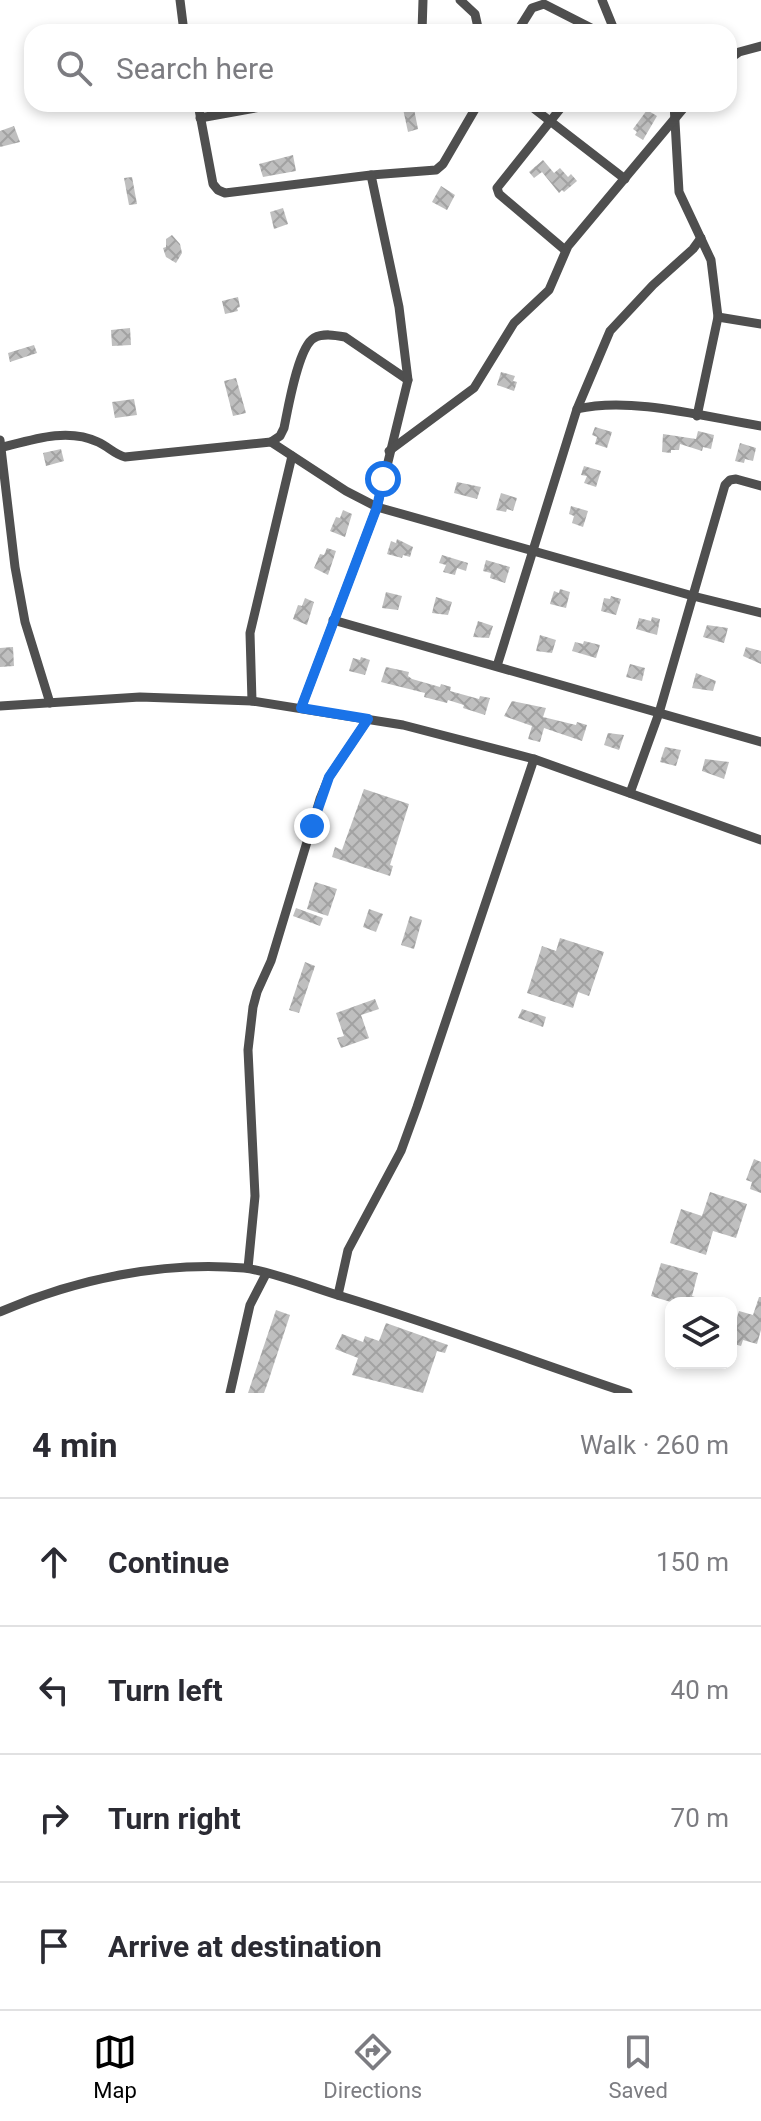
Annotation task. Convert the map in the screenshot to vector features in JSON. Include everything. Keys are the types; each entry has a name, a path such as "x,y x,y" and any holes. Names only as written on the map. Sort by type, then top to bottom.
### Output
{"street":[{"path":"180,0 183,24"},
{"path":"422,24 423,0"},
{"path":"460,0 475,14 477,24"},
{"path":"602,0 612,24"},
{"path":"522,24 532,8 544,4 583,24"},
{"path":"737,53 761,46"},
{"path":"199,112 213,184 225,193 436,170 443,164 473,112"},
{"path":"200,118 233,112"},
{"path":"538,112 625,179"},
{"path":"558,112 497,191 565,250"},
{"path":"675,112 679,192 711,260 718,317 697,416"},
{"path":"389,451 474,388 514,323 549,290 565,250 679,112"},
{"path":"301,708 377,507 408,380 399,307 371,175"},
{"path":"497,666 577,409 610,331 701,238"},
{"path":"718,317 761,324"},
{"path":"50,703 25,622 15,567 1,446 41,437 65,436 100,443 116,455 125,457 271,442 280,436 284,428 305,346 317,336 345,337 408,380"},
{"path":"577,409 623,404 761,426"},
{"path":"271,442 346,491 377,507 761,613"},
{"path":"252,701 250,633 292,456"},
{"path":"630,793 659,713 725,485 736,479 761,486"},
{"path":"333,620 761,742"},
{"path":"0,706 140,697 252,701 403,725 534,759 761,840"},
{"path":"248,1268 255,1196 248,1050 253,1007 271,961 320,799 329,777 368,719"},
{"path":"338,1295 348,1250 401,1151 534,759"},
{"path":"0,1312 66,1289 126,1274 190,1267 248,1268 338,1295 628,1393"},
{"path":"230,1393 250,1305 266,1274"}],"building":[{"path":"404,112 415,112 418,129 408,132"},
{"path":"646,112 657,116 643,140 635,135 637,132 633,129"},
{"path":"14,126 20,142 0,147 0,131"},
{"path":"293,155 296,171 263,177 259,164"},
{"path":"543,160 554,173 560,168 577,181 559,193 542,172 534,178 529,172"},
{"path":"132,177 137,204 129,205 124,178"},
{"path":"441,186 455,195 447,210 432,202"},
{"path":"283,208 288,224 274,229 270,212"},
{"path":"172,235 180,244 182,253 176,263 166,257 163,248 166,247 166,239"},
{"path":"238,297 238,311 225,314 222,301"},
{"path":"130,328 131,345 112,346 111,330"},
{"path":"34,345 37,353 10,362 8,353"},
{"path":"501,372 515,376 514,391 497,385"},
{"path":"236,378 246,413 233,416 224,381"},
{"path":"134,399 137,415 115,418 112,402"},
{"path":"595,427 612,432 607,448 595,444 597,437 592,435"},
{"path":"698,431 714,435 711,449 703,447 702,451 680,444 679,450 662,452 663,434 696,439"},
{"path":"740,443 756,448 753,461 735,461"},
{"path":"61,449 64,461 46,466 43,453"},
{"path":"584,466 601,471 596,487 584,483 587,476 581,475"},
{"path":"457,482 481,487 477,499 454,493"},
{"path":"501,493 517,498 513,511 496,510"},
{"path":"571,506 588,511 583,527 572,523 574,516 569,514"},
{"path":"343,510 352,514 345,537 330,531"},
{"path":"397,539 413,547 410,557 387,554 391,541 396,543"},
{"path":"327,548 336,551 328,575 314,568 320,554 324,555"},
{"path":"442,555 468,563 466,571 457,568 455,575 443,572 446,565 439,563"},
{"path":"486,560 510,567 505,583 490,578 491,573 483,571"},
{"path":"560,589 570,592 566,608 550,604 554,591 559,593"},
{"path":"386,592 402,596 398,610 382,608"},
{"path":"611,596 621,599 616,615 601,611 604,598 610,599"},
{"path":"436,597 452,602 448,615 432,613"},
{"path":"305,598 314,602 307,625 293,619 298,605 302,606"},
{"path":"652,617 660,619 657,635 636,629 639,618 651,621"},
{"path":"478,621 493,626 489,638 473,637"},
{"path":"707,625 728,628 724,643 703,637"},
{"path":"540,635 556,640 552,653 536,651"},
{"path":"584,641 600,645 596,658 572,651 575,642 583,644"},
{"path":"13,647 14,666 0,667 0,648"},
{"path":"746,647 761,651 761,664 743,656"},
{"path":"361,657 370,660 365,675 349,671 353,658 360,660"},
{"path":"630,664 645,668 642,681 626,677"},
{"path":"386,667 409,672 408,676 412,679 451,687 450,691 479,699 480,696 490,698 485,715 463,708 464,705 424,697 425,693 381,682"},
{"path":"696,673 716,681 713,691 692,688"},
{"path":"512,701 546,708 543,717 587,725 582,741 544,728 540,742 528,739 532,726 504,716"},
{"path":"608,733 624,735 619,750 604,745"},
{"path":"665,747 681,750 676,766 660,762"},
{"path":"705,759 729,762 724,779 702,771"},
{"path":"364,789 409,804 390,865 393,866 390,876 332,857 335,847 342,850"},
{"path":"315,882 337,889 328,916 307,909"},
{"path":"296,908 323,918 320,926 293,916"},
{"path":"369,909 383,914 376,932 363,927"},
{"path":"410,916 422,920 414,949 401,945"},
{"path":"560,938 604,952 589,996 578,992 573,1008 527,993 542,946 556,951"},
{"path":"305,962 315,966 299,1013 289,1010"},
{"path":"375,999 379,1009 361,1015 369,1038 341,1048 337,1038 344,1036 336,1013"},
{"path":"522,1009 546,1017 543,1027 518,1018"},
{"path":"754,1159 761,1162 761,1193 750,1189 752,1182 746,1180"},
{"path":"710,1192 747,1204 736,1238 713,1231 706,1255 670,1243 681,1209 702,1216"},
{"path":"661,1263 698,1273 692,1296 695,1297 665,1297 665,1300 651,1296"},
{"path":"761,1297 761,1330 757,1344 743,1340 741,1346 737,1345 739,1311 753,1315"},
{"path":"276,1310 290,1315 268,1382 264,1393 248,1393"},
{"path":"386,1323 448,1345 445,1353 437,1351 423,1393 352,1375 358,1358 335,1349 342,1334 363,1342 365,1336 379,1341"}],"route":[{"path":"312,826 329,777 368,719 301,708 377,507 383,479"}]}
